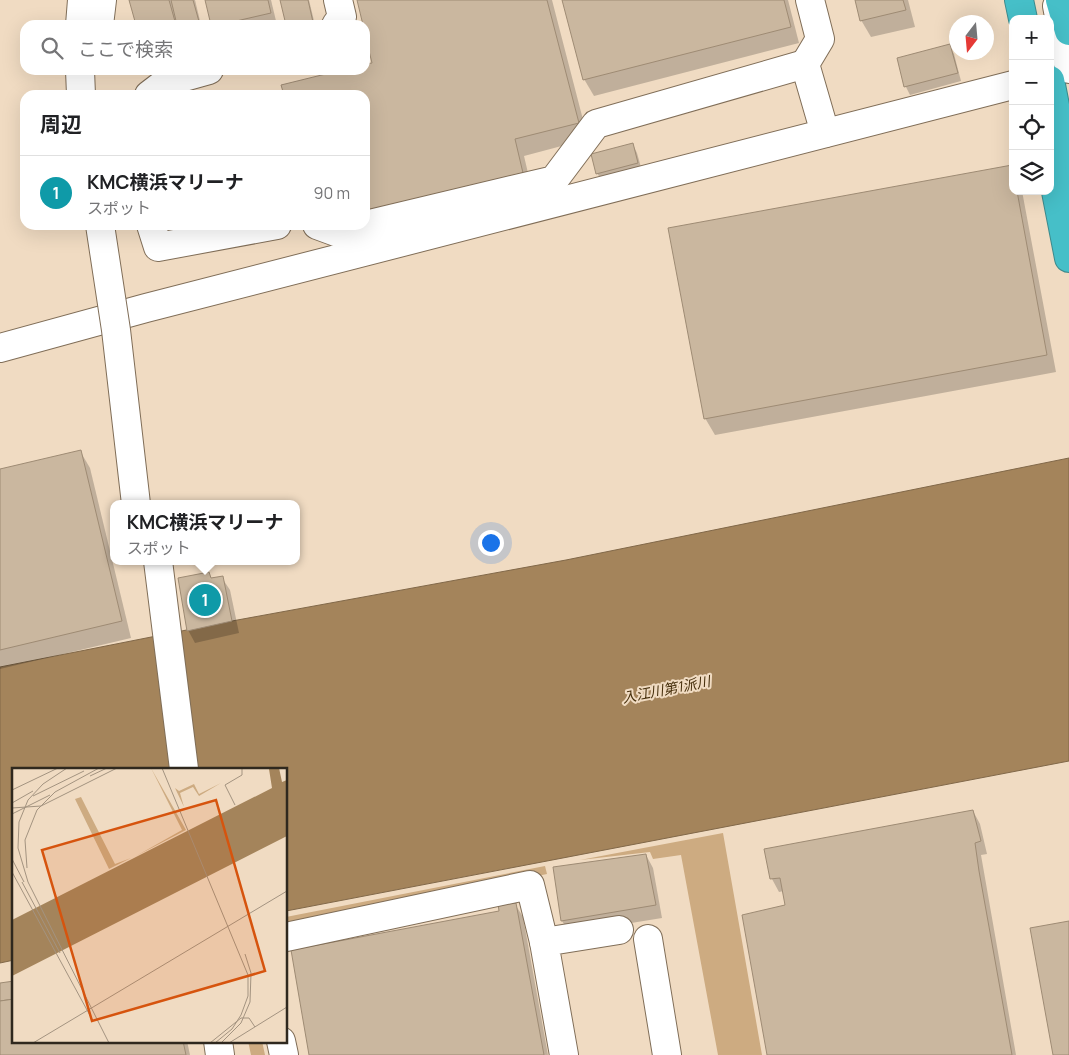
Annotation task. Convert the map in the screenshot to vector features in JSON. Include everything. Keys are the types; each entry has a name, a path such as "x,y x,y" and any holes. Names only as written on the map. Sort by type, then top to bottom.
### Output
{"highway":[{"path":"1019,0 1022,15"},
{"path":"1035,0 1037,15"},
{"path":"1060,0 1069,31"},
{"path":"1054,100 1069,177"},
{"path":"1054,183 1069,258"}],"street":[{"path":"80,20 82,0"},
{"path":"100,20 102,0"},
{"path":"338,0 342,17 340,20"},
{"path":"370,224 554,180 596,124 805,64 820,39 810,0"},
{"path":"1054,75 1069,70 1055,0"},
{"path":"805,64 825,133"},
{"path":"80,75 81,90"},
{"path":"99,75 100,90"},
{"path":"156,90 166,82 190,75"},
{"path":"0,348 155,306 1009,86"},
{"path":"1054,185 1069,266"},
{"path":"101,230 116,330 136,500"},
{"path":"117,230 150,500"},
{"path":"153,230 158,247 250,230"},
{"path":"331,230 336,232 344,230"},
{"path":"142,565 167,768"},
{"path":"158,565 184,768"},
{"path":"288,937 530,885 544,942 564,1055"},
{"path":"544,942 619,930"},
{"path":"648,939 667,1055"},
{"path":"202,1042 203,1055"},
{"path":"218,1042 220,1055"},
{"path":"281,1042 284,1055"}],"shaded area":[{"path":"723,833 762,1055 718,1055 681,855 653,859 650,852 580,860"},
{"path":"545,866 547,874 288,928 288,917"},
{"path":"248,1042 262,1042 265,1055 251,1055"}],"water":[{"name":"入江川第1派川","path":"1069,458 1069,761 288,911 288,768 12,768 12,960 0,963 0,667 232,621 566,560"}],"building":[{"path":"129,0 169,0 175,20 135,20"},
{"path":"171,0 193,0 199,20 176,20"},
{"path":"205,0 268,0 271,13 241,20 210,20"},
{"path":"280,0 308,0 313,20 285,20"},
{"path":"357,0 547,0 579,123 515,139 523,173 370,210 370,90 282,90 281,85 322,75 370,75 370,63 372,63 370,55 370,20 362,20"},
{"path":"562,0 784,0 791,27 583,80"},
{"path":"855,0 903,0 906,10 860,21"},
{"path":"949,44 949,60 954,60 958,73 904,87 897,58"},
{"path":"633,143 638,163 596,174 591,154"},
{"path":"1009,166 1009,195 1018,195 1047,355 704,419 668,228"},
{"path":"81,450 122,621 0,650 0,469"},
{"path":"209,572 211,578 223,576 232,621 187,631 178,578"},
{"path":"973,810 981,841 975,843 979,871 1012,1055 767,1055 742,915 785,905 780,878 770,879 764,849"},
{"path":"646,854 656,905 561,921 553,867"},
{"path":"516,903 544,1055 309,1055 291,950 499,911 498,904"},
{"path":"1069,921 1069,1055 1053,1055 1030,928"},
{"path":"12,981 12,999 0,1001 0,983"},
{"path":"12,999 12,1042 183,1042 186,1055 0,1055 0,1001"}],"place":[{"name":"KMC横浜マリーナ","path":"205,600"}]}
